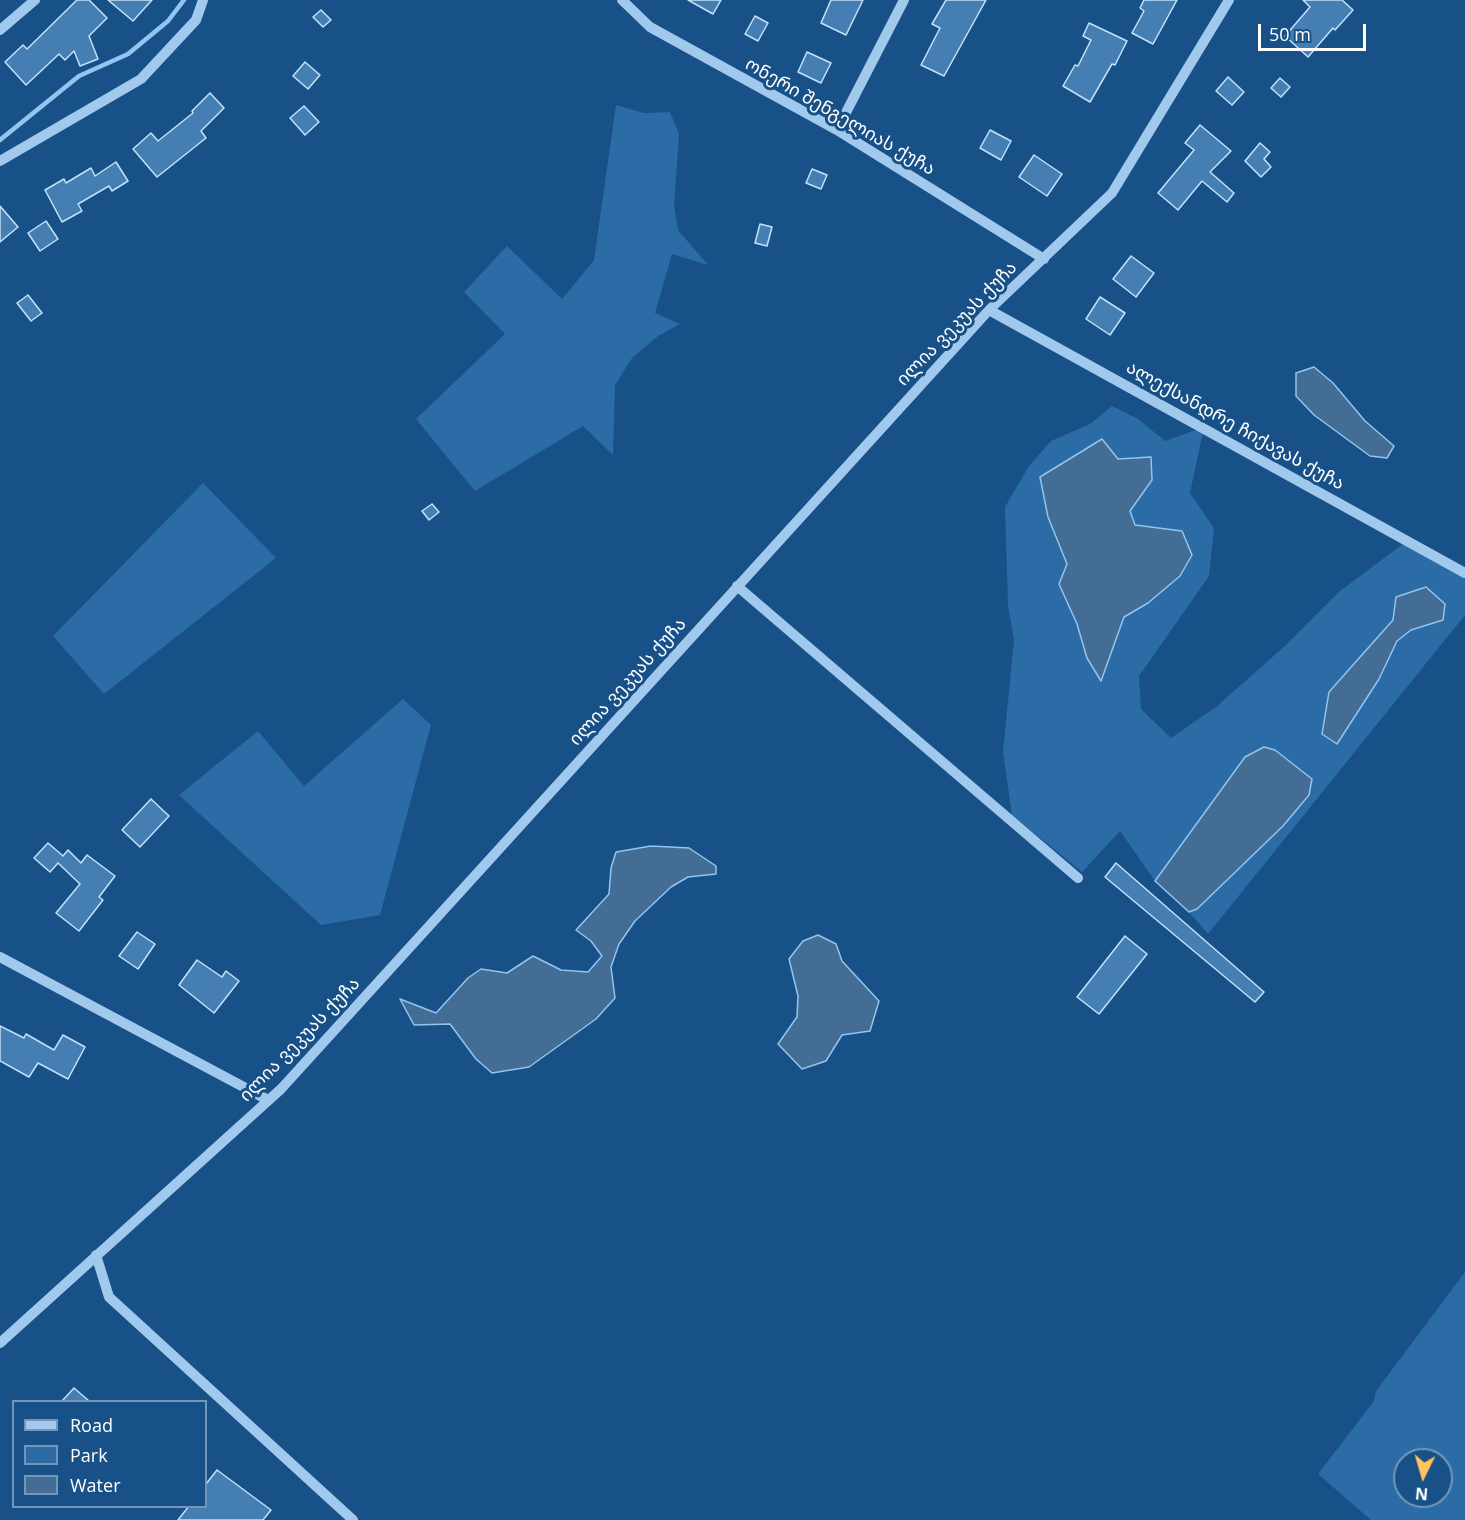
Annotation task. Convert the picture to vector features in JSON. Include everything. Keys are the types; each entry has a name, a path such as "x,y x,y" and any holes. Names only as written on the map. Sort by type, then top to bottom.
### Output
{"street":[{"path":"0,30 35,0"},
{"path":"0,161 141,79 196,20 203,0"},
{"name":"ონერი შენგელიას ქუჩა","path":"622,0 650,27 837,130 1044,259"},
{"path":"837,130 904,0"},
{"name":"ილია ვეკუას ქუჩა","path":"0,1343 268,1100 989,310 1112,193 1229,0"},
{"name":"ალექსანდრე ჩიქავას ქუჩა","path":"989,310 1465,573"},
{"path":"737,586 1078,879"},
{"path":"0,957 268,1100"},
{"path":"96,1256 109,1297 353,1520"}],"green space":[{"path":"616,105 644,113 670,112 679,134 674,206 678,230 708,265 672,254 655,313 680,324 658,336 632,358 615,385 613,455 583,426 475,491 416,419 505,334 464,292 507,246 562,299 594,260"},
{"path":"1112,406 1138,419 1165,441 1204,427 1190,493 1214,528 1209,576 1139,676 1141,709 1171,738 1216,707 1286,645 1340,591 1407,541 1465,573 1465,615 1208,934 1189,912 1155,881 1120,831 1082,872 1012,815 1003,752 1014,640 1008,605 1005,507 1029,466 1051,441 1090,424"},
{"path":"203,483 276,558 104,694 53,636"},
{"path":"403,699 431,725 380,915 321,925 179,795 258,731 304,786"},
{"path":"1465,1272 1465,1520 1371,1520 1318,1474 1374,1401 1376,1391"}],"water":[{"path":"1314,367 1333,383 1365,421 1394,446 1387,458 1370,456 1314,415 1296,396 1296,373"},
{"path":"1102,439 1118,459 1151,457 1152,480 1130,511 1135,525 1182,531 1192,555 1180,576 1148,603 1124,617 1101,681 1087,658 1077,624 1059,584 1067,564 1048,517 1040,477"},
{"path":"1426,587 1445,604 1443,620 1411,630 1397,641 1379,679 1337,744 1322,734 1329,692 1393,620 1396,597"},
{"path":"1264,747 1275,750 1312,779 1309,795 1283,826 1197,909 1189,912 1155,881 1245,757"},
{"path":"651,846 689,848 716,866 716,874 688,877 671,887 635,921 619,944 611,967 615,998 596,1019 529,1067 492,1073 476,1059 450,1024 414,1025 400,999 436,1013 468,978 481,969 507,973 533,956 561,970 588,972 602,956 591,941 576,930 609,894 611,868 616,852"},
{"path":"818,935 836,944 842,961 879,1001 870,1031 842,1035 826,1061 802,1069 778,1044 797,1017 798,996 789,959 803,941"}],"building":[{"path":"77,0 89,0 107,18 89,36 98,59 80,66 74,51 65,60 59,54 26,85 5,62 23,45 27,49"},
{"path":"108,0 152,0 133,21"},
{"path":"688,0 721,0 713,14"},
{"path":"831,0 863,0 846,35 821,23"},
{"path":"946,0 986,0 944,76 921,65 940,28 932,24"},
{"path":"1144,0 1177,0 1153,44 1132,33 1144,11 1140,8"},
{"path":"1303,0 1342,0 1353,10 1335,30 1333,28 1308,57 1285,36 1310,7"},
{"path":"321,10 331,20 323,27 313,17"},
{"path":"755,16 768,23 758,41 745,34"},
{"path":"1089,23 1127,41 1115,65 1112,64 1090,102 1063,86 1075,65 1078,66 1091,40 1083,36"},
{"path":"807,52 831,63 821,83 798,72"},
{"path":"305,62 320,75 308,89 293,76"},
{"path":"1228,77 1244,92 1232,105 1216,91"},
{"path":"1280,78 1290,87 1281,97 1271,88"},
{"path":"210,93 224,108 201,131 206,138 157,177 133,149 151,133 158,141 193,113 192,111"},
{"path":"304,106 319,122 305,135 290,118"},
{"path":"1200,125 1231,151 1210,172 1234,193 1227,202 1202,181 1178,210 1158,193 1194,150 1185,143"},
{"path":"990,130 1011,141 1001,160 980,148"},
{"path":"1260,143 1270,152 1264,159 1271,167 1261,177 1245,161"},
{"path":"1034,155 1062,174 1047,196 1019,177"},
{"path":"116,162 128,181 112,191 109,186 78,204 82,211 62,222 45,190 64,179 66,183 91,168 95,176"},
{"path":"812,169 827,175 821,189 806,183"},
{"path":"0,206 18,227 0,242"},
{"path":"46,221 58,239 40,251 28,233"},
{"path":"760,224 772,227 767,246 755,243"},
{"path":"1131,256 1154,273 1136,297 1113,279"},
{"path":"28,295 42,313 31,321 17,303"},
{"path":"1100,297 1125,313 1110,335 1086,319"},
{"path":"432,504 439,512 429,520 422,511"},
{"path":"151,799 169,816 140,847 122,830"},
{"path":"48,843 63,856 68,850 81,863 87,855 115,876 99,897 103,900 79,931 56,913 80,884 58,863 50,872 34,858"},
{"path":"1116,863 1264,992 1255,1002 1105,877"},
{"path":"137,932 155,944 138,969 119,956"},
{"path":"1125,936 1147,954 1099,1014 1077,997"},
{"path":"197,960 222,977 226,971 239,981 214,1013 179,985"},
{"path":"0,1026 24,1038 26,1034 54,1050 63,1035 85,1047 68,1079 38,1063 29,1077 0,1061"},
{"path":"74,1388 88,1400 63,1400"},
{"path":"217,1470 271,1510 263,1520 178,1520 187,1508 207,1508 207,1483"}],"waterway":[{"path":"0,140 79,76 128,54 168,21 184,0"}]}
